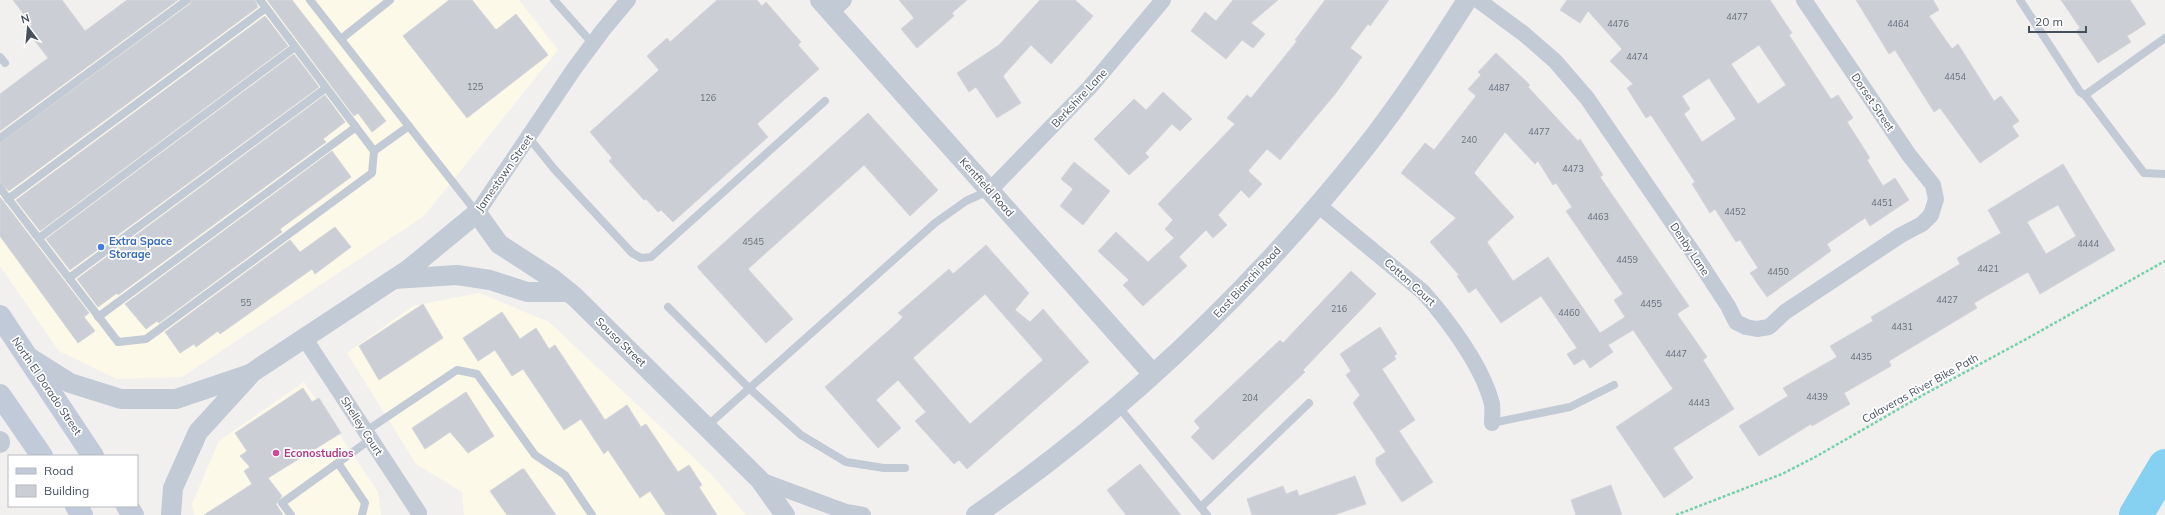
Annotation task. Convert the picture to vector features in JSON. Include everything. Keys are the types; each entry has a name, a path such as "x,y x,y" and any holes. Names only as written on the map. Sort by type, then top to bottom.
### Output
{"main road":[{"name":"North El Dorado Street","path":"0,316 92,455"},
{"path":"0,395 41,455"}],"street":[{"name":"Jamestown Street","path":"250,374 409,269 477,213 530,138 593,44 628,0"},
{"name":"Berkshire Lane","path":"990,190 1090,88 1163,0"},
{"name":"East Bianchi Road","path":"975,515 1092,427 1153,374 1215,316 1318,205 1365,147 1418,75 1467,0"},
{"name":"Denby Lane","path":"1478,0 1524,34 1550,56 1587,98 1696,257 1728,306 1736,322 1746,327 1757,329 1770,327 1785,312 1901,235 1922,224 1931,215 1935,205"},
{"name":"Dorset Street","path":"1804,0 1909,155 1933,185 1935,205"},
{"name":"Kentfield Road","path":"832,4 990,190 1153,374"},
{"name":"Cotton Court","path":"1318,205 1418,287 1437,308 1473,359 1492,405 1492,423"},
{"name":"Sousa Street","path":"477,213 499,244 553,279 569,292 707,426 760,480 785,515"},
{"path":"394,279 457,275 490,280 527,292 569,292"},
{"name":"Shelley Court","path":"305,339 420,514"},
{"path":"27,356 70,383 121,399 176,399 250,374"},
{"path":"171,515 173,488 198,432 250,374"},
{"name":"Sousa Street","path":"760,480 846,512 863,515"}],"lane":[{"path":"0,138 187,0"},
{"path":"0,188 118,342 146,339 372,173 374,151 260,0"},
{"path":"310,0 477,213"},
{"path":"341,39 390,0"},
{"path":"554,0 593,44"},
{"path":"2020,0 2080,92 2085,95 2144,173 2165,174"},
{"path":"8,199 266,8"},
{"path":"2085,95 2165,38"},
{"path":"38,238 295,47"},
{"path":"68,278 326,88"},
{"path":"530,138 555,170 632,253 641,258 651,257 825,101"},
{"path":"374,151 409,126"},
{"path":"98,317 356,127"},
{"path":"707,426 935,223 966,201 990,190"},
{"path":"668,307 750,389 801,434 846,462 884,468 905,468"},
{"path":"291,515 282,503 338,463 368,435 457,370 477,374 535,455 565,475 592,515"},
{"path":"1492,423 1570,407 1614,385"},
{"path":"1201,507 1309,403"},
{"path":"1117,405 1208,515"},
{"path":"338,463 365,503 362,515"}],"path":[{"name":"Calaveras River Bike Path","path":"1676,515 1782,474 1817,456 1923,395 2165,261"}],"shaded area":[{"path":"126,0 519,0 558,50 424,216 182,377 117,379 59,351 0,266 0,94"},
{"path":"479,293 549,322 712,475 746,515 464,515 462,492 416,464 347,353 413,306"},
{"path":"304,382 378,492 381,515 194,515 192,504 219,441"}],"building":[{"path":"13,0 62,0 85,31 127,0 178,0 0,131 0,94 48,58 26,29 32,25"},
{"path":"192,0 255,0 258,7 9,191 0,183 0,143 190,4"},
{"path":"267,0 292,0 386,121 372,132 358,113 354,116"},
{"path":"449,0 472,0 496,30 516,14 548,55 467,118 403,36"},
{"path":"717,0 757,0 762,6 766,2 801,42 798,45 819,69 757,124 768,137 673,222 661,210 658,212 646,199 644,200 609,161 612,158 590,132 659,70 647,56 667,38 670,42"},
{"path":"899,0 967,0 952,13 954,16 917,48 901,29 914,18"},
{"path":"1040,0 1075,0 1093,16 1051,64 1031,45 1003,76 1021,103 997,118 976,87 969,92 957,73 999,45"},
{"path":"1233,0 1278,0 1251,23 1265,34 1253,48 1242,40 1226,59 1191,31 1205,12 1216,21"},
{"path":"1325,0 1389,0 1370,26 1368,24 1350,48 1362,57 1336,93 1280,160 1267,149 1248,171 1262,184 1249,198 1241,190 1218,215 1227,225 1213,238 1206,230 1179,257 1187,266 1143,306 1123,285 1129,280 1098,251 1116,232 1148,262 1174,238 1165,229 1173,220 1158,204 1235,124 1227,118 1247,95 1251,98 1297,41 1295,40"},
{"path":"1567,0 1770,0 1792,33 1789,35 1831,99 1838,95 1853,118 1847,122 1870,158 1867,160 1883,186 1895,178 1909,200 1870,226 1865,218 1827,244 1831,251 1767,297 1750,273 1758,268 1740,240 1736,242 1715,209 1710,213 1692,184 1695,182 1651,115 1646,118 1627,88 1633,84 1610,61 1622,49 1588,11 1580,23 1560,10","holes":["1759,45 1786,85 1758,104 1731,64","1709,78 1736,119 1702,142 1684,114 1690,109 1682,96"]},
{"path":"1856,0 1933,0 1939,10 1929,16 1952,49 1958,44 1994,101 2001,96 2019,121 2012,126 2019,136 1980,163 1940,108 1934,112 1895,50 1889,54"},
{"path":"2061,0 2130,0 2146,24 2127,36 2131,42 2098,63 2076,31 2080,28"},
{"path":"265,16 288,46 40,231 16,200"},
{"path":"1496,53 1530,85 1528,87 1578,141 1580,139 1603,175 1600,177 1689,306 1677,314 1707,357 1703,360 1734,409 1673,448 1693,478 1664,498 1616,427 1673,389 1633,330 1608,345 1613,352 1590,368 1584,359 1574,365 1567,354 1577,348 1541,296 1501,323 1476,288 1469,293 1457,276 1459,275 1430,242 1456,218 1401,173 1425,143 1434,150 1476,96 1468,89 1481,75 1478,72","holes":["1505,132 1535,164 1538,161 1553,185 1556,183 1572,207 1566,211 1623,294 1614,300 1625,317 1600,333 1548,257 1513,281 1487,242 1514,217 1474,173"]},
{"path":"294,54 319,87 70,270 46,239"},
{"path":"1163,92 1192,119 1180,131 1172,124 1145,153 1149,157 1129,175 1094,139 1134,99 1146,110"},
{"path":"325,95 345,122 323,139 326,142 118,295 117,293 98,307 77,279"},
{"path":"868,113 938,190 910,216 864,165 748,269 793,319 766,343 697,267"},
{"path":"332,151 351,177 280,229 282,232 159,323 157,321 146,329 125,304"},
{"path":"1074,162 1110,191 1083,225 1060,206 1073,189 1061,179"},
{"path":"2063,164 2115,250 2040,294 2028,272 1974,303 1977,308 1889,361 1891,366 1844,393 1850,404 1812,426 1811,424 1759,456 1739,426 1788,396 1783,388 1837,357 1830,346 1873,321 1871,317 1960,264 1957,258 2001,233 1988,210","holes":["2058,205 2076,236 2046,254 2027,222"]},
{"path":"0,197 89,313 84,317 95,331 78,343 0,236"},
{"path":"335,227 351,247 315,274 312,269 220,334 218,331 196,347 194,344 180,353 165,332 290,240 300,252"},
{"path":"986,245 1029,293 1015,310 1030,322 1043,309 1089,362 967,469 959,460 954,464 915,421 926,412 898,380 876,400 901,428 878,448 825,387 903,317 898,313 949,269 953,274","holes":["985,294 1043,360 970,424 913,358"]},
{"path":"1351,271 1376,294 1303,370 1305,372 1213,460 1191,437 1200,428 1194,421 1280,340 1283,343"},
{"path":"423,304 443,338 379,380 359,346"},
{"path":"502,312 520,339 536,328 549,349 555,345 605,420 627,405 641,427 646,424 678,472 689,465 702,485 699,487 717,515 666,515 650,491 640,498 608,450 604,454 581,419 564,430 523,369 512,376 495,350 478,361 463,338"},
{"path":"1380,327 1397,354 1394,356 1396,359 1382,369 1415,420 1399,431 1433,482 1402,502 1376,464 1376,458 1386,452 1353,403 1360,395 1346,375 1351,371 1340,354"},
{"name":"Econostudios","path":"303,388 312,402 319,398 341,433 268,478 282,496 276,504 283,515 204,515 252,484 244,471 250,467 240,456 247,451 235,433"},
{"path":"466,392 494,436 468,453 450,432 425,449 412,428"},
{"path":"1140,464 1181,515 1126,515 1107,490"},
{"path":"524,469 556,515 507,515 490,491"},
{"path":"1355,476 1366,504 1334,515 1252,515 1247,499 1283,486 1286,494 1297,490 1299,496"},
{"path":"1611,485 1622,515 1576,515 1571,500"}],"waterway":[{"path":"2136,515 2165,466"}],"place":[{"name":"Extra Space Storage","path":"101,247"},
{"name":"Econostudios","path":"276,453"}]}
